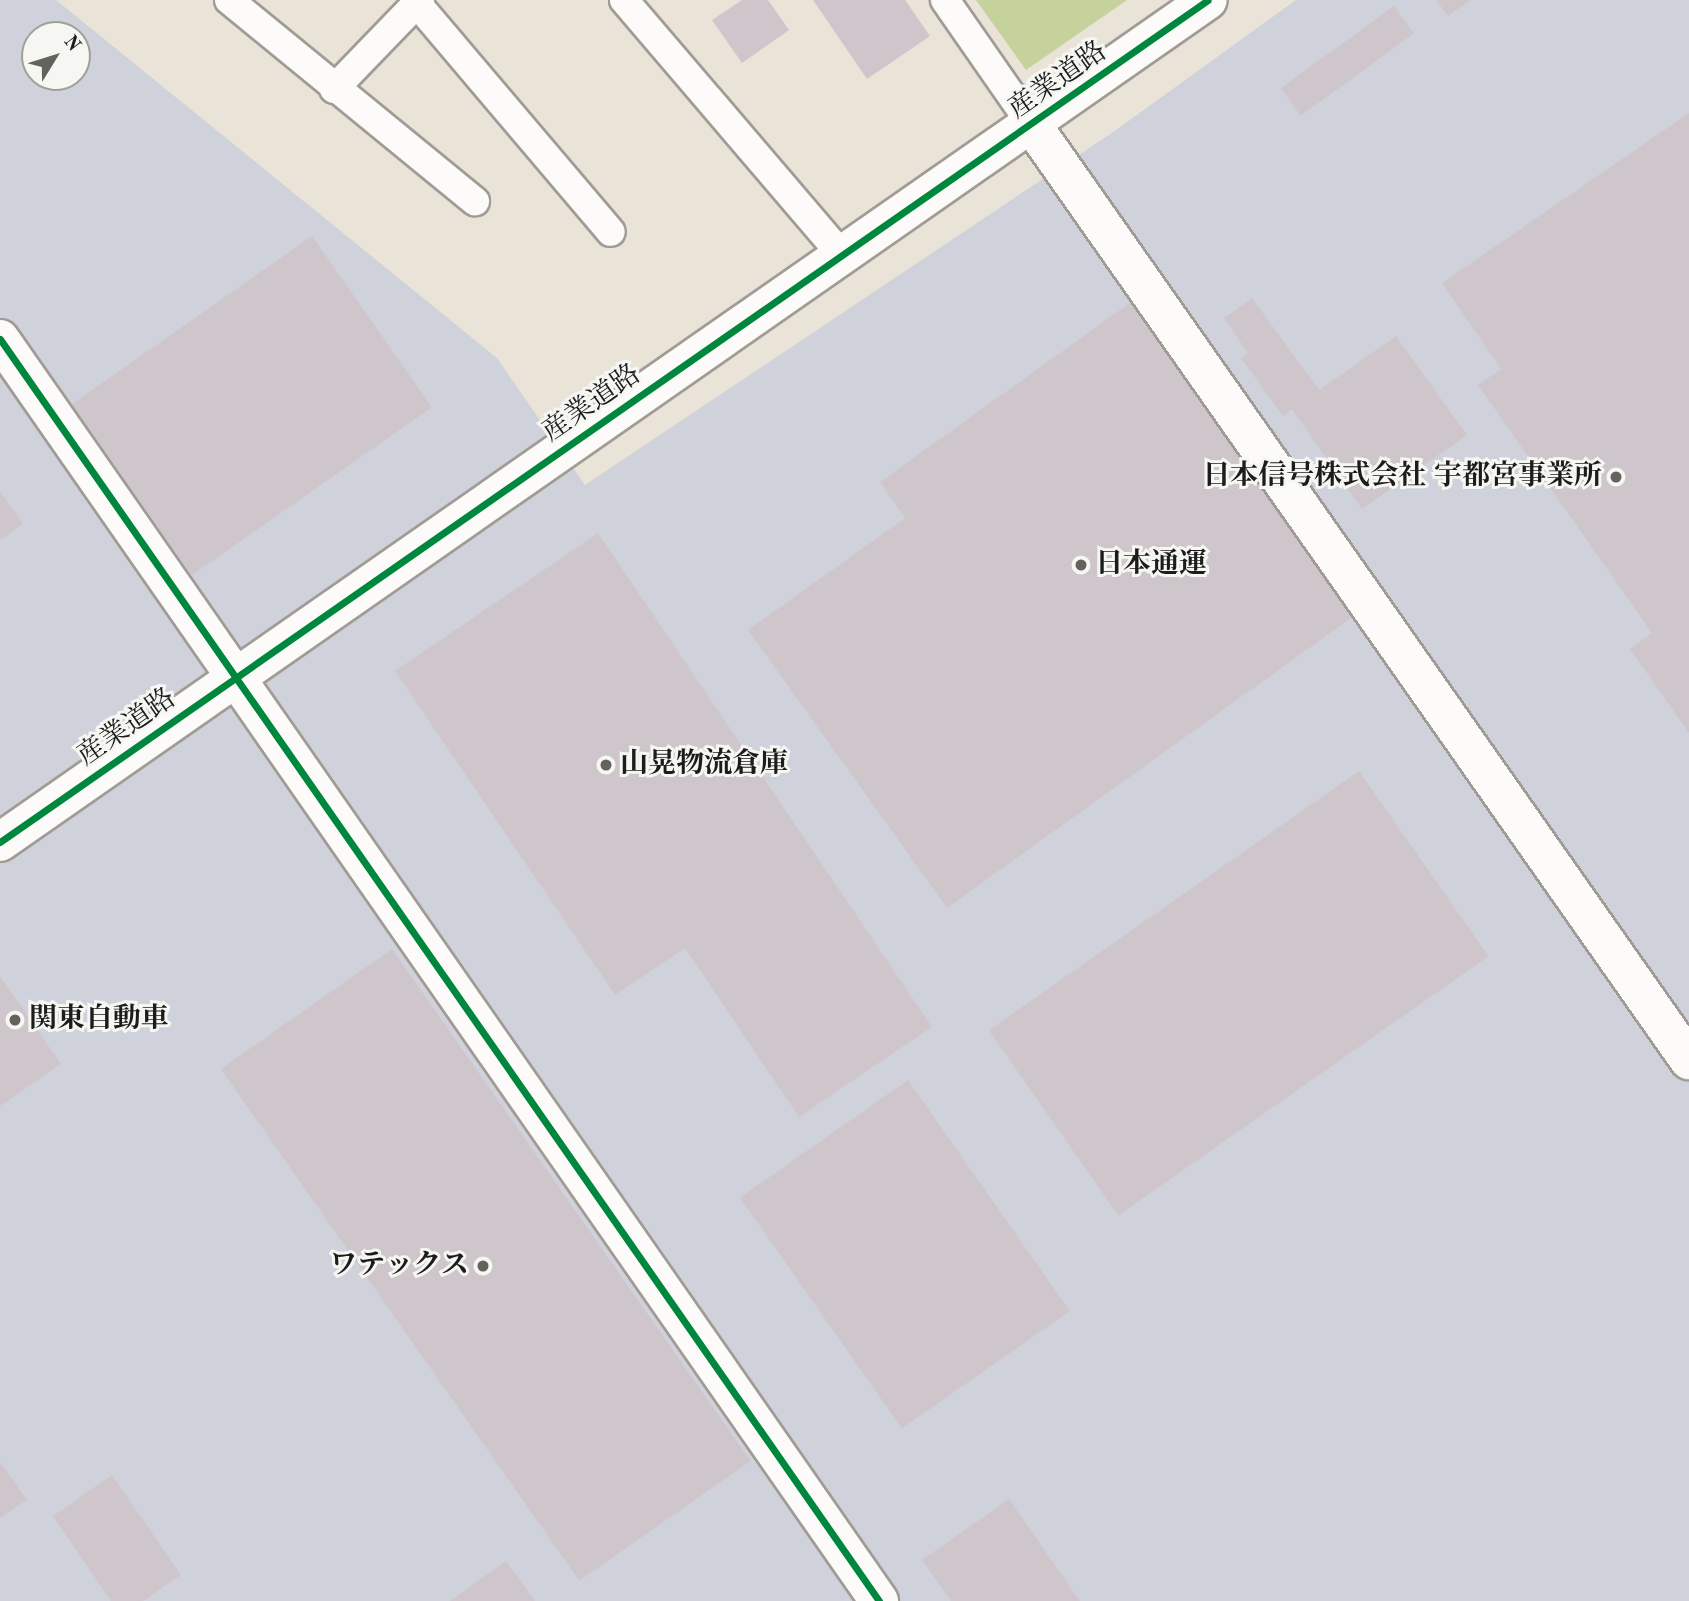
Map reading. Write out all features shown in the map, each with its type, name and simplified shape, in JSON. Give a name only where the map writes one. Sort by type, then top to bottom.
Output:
[{"type":"street","points":[[229,0],[334,89],[475,201]]},
{"type":"street","points":[[624,0],[843,256]]},
{"type":"street","points":[[945,0],[1689,1060]]},
{"type":"street","name":"産業道路","points":[[0,842],[1208,0]]},
{"type":"street","points":[[334,89],[416,1],[611,232]]},
{"type":"street","points":[[0,339],[879,1601]]},
{"type":"shaded area","points":[[0,0],[56,0],[82,21],[21,21],[21,91],[91,91],[91,28],[497,358],[585,485],[1116,130],[1296,0],[1689,0],[1689,1601],[0,1601]]},
{"type":"green space","points":[[976,0],[1127,0],[1026,70]]},
{"type":"building","points":[[742,0],[768,0],[789,30],[742,63],[712,20]]},
{"type":"building","points":[[813,0],[905,0],[930,36],[867,79]]},
{"type":"building","points":[[1436,0],[1470,0],[1448,16]]},
{"type":"building","points":[[1394,6],[1414,34],[1301,116],[1281,88]]},
{"type":"building","name":"日本信号株式会社 宇都宮事業所","points":[[1689,113],[1689,733],[1630,649],[1652,633],[1478,385],[1501,369],[1442,283]]},
{"type":"building","points":[[312,236],[432,407],[192,575],[72,404]]},
{"type":"building","points":[[1252,298],[1319,390],[1396,336],[1467,435],[1362,509],[1292,409],[1283,416],[1241,358],[1248,353],[1224,318]]},
{"type":"building","name":"日本通運","points":[[1134,300],[1358,613],[947,908],[748,630],[905,518],[880,482]]},
{"type":"building","points":[[0,491],[23,524],[0,540]]},
{"type":"building","name":"山晃物流倉庫","points":[[598,533],[932,1027],[799,1117],[685,948],[615,995],[395,671]]},
{"type":"building","points":[[1359,771],[1489,956],[1118,1215],[989,1030]]},
{"type":"building","name":"ワテックス","points":[[392,949],[750,1461],[579,1581],[221,1069]]},
{"type":"building","name":"関東自動車","points":[[0,976],[61,1064],[0,1106]]},
{"type":"building","points":[[908,1080],[1070,1311],[902,1429],[740,1198]]},
{"type":"building","points":[[0,1462],[27,1500],[0,1518]]},
{"type":"building","points":[[112,1475],[181,1575],[143,1601],[111,1601],[53,1516]]},
{"type":"building","points":[[1009,1499],[1080,1601],[951,1601],[922,1560]]},
{"type":"building","points":[[506,1561],[535,1601],[450,1601]]},
{"type":"cycle path","points":[[0,842],[1208,0]]},
{"type":"cycle path","points":[[0,339],[879,1601]]},
{"type":"place","name":"日本信号株式会社 宇都宮事業所","points":[[1616,477]]},
{"type":"place","name":"日本通運","points":[[1081,565]]},
{"type":"place","name":"山晃物流倉庫","points":[[606,765]]},
{"type":"place","name":"関東自動車","points":[[15,1020]]},
{"type":"place","name":"ワテックス","points":[[483,1266]]}]
